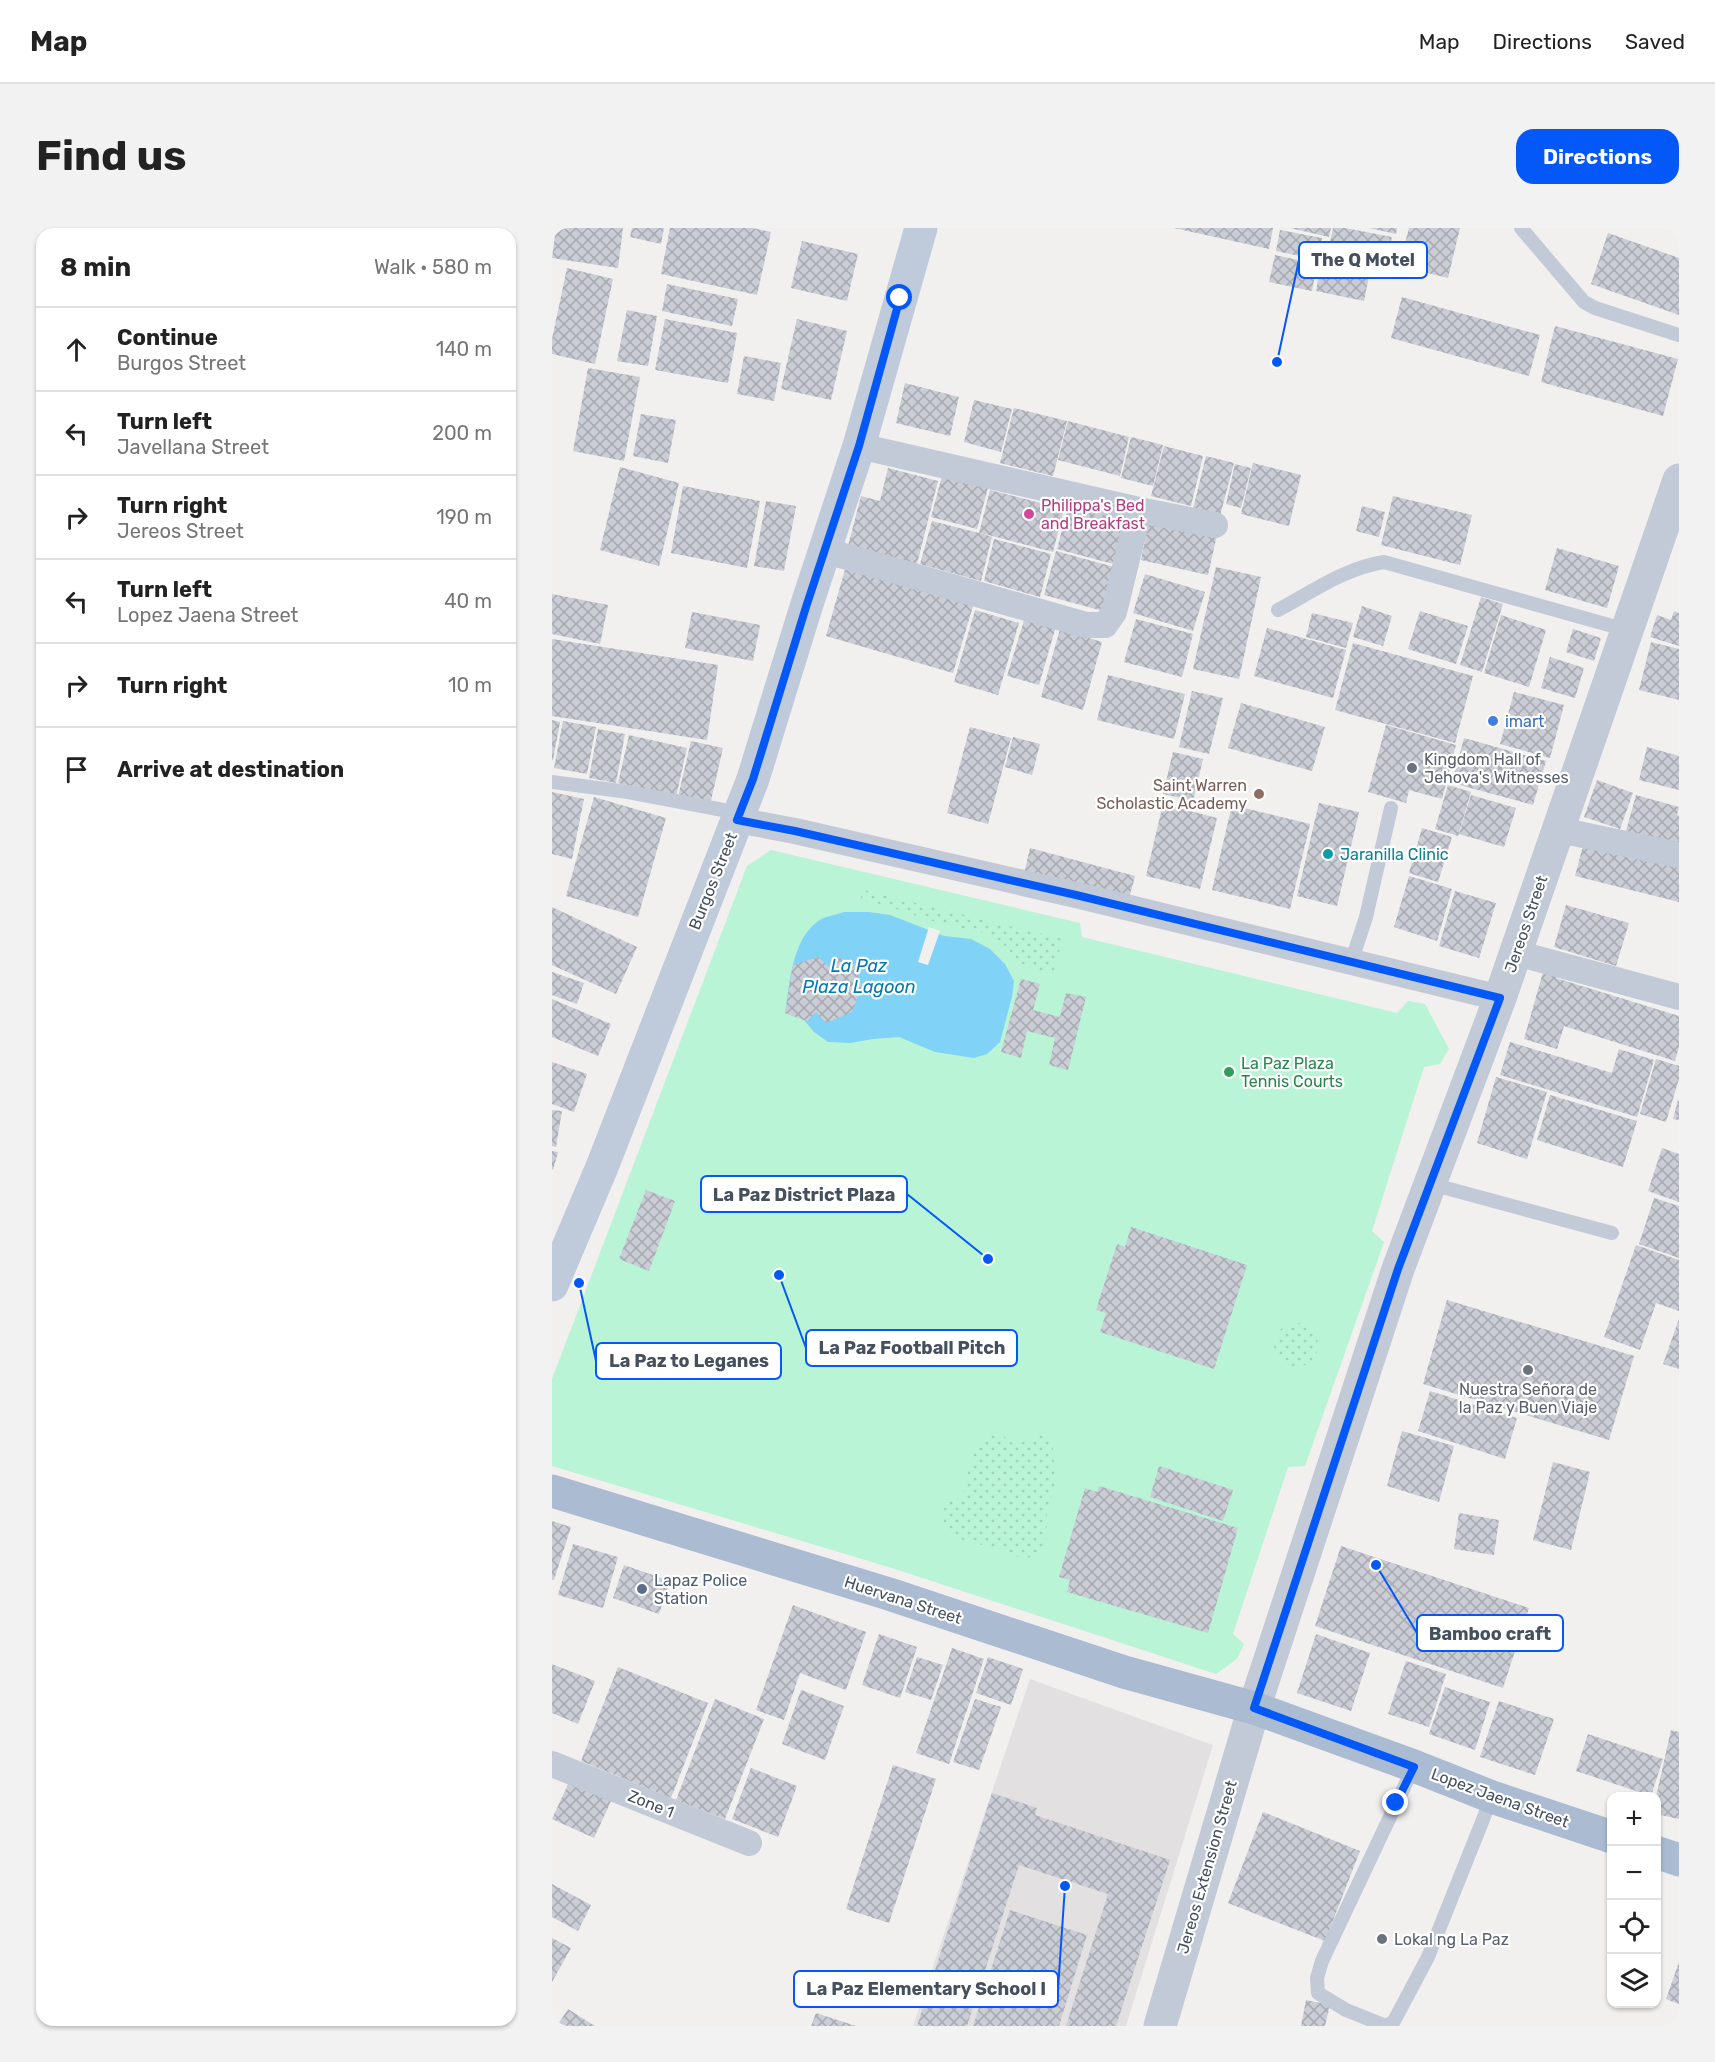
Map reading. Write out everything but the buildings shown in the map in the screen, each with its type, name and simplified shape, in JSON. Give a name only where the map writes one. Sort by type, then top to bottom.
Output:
[{"type":"main road","name":"Burgos Street","points":[[552,1285],[602,1167],[753,779],[859,446],[921,228]]},
{"type":"main road","name":"Huervana Street","points":[[552,1491],[889,1594],[1124,1672],[1254,1708]]},
{"type":"main road","name":"Lopez Jaena Street","points":[[1254,1708],[1492,1797],[1607,1836]]},
{"type":"main road","points":[[1661,1854],[1679,1860]]},
{"type":"street","points":[[859,446],[1139,510],[1215,525]]},
{"type":"street","name":"Jereos Street","points":[[1254,1708],[1391,1291],[1516,953],[1679,480]]},
{"type":"street","points":[[826,551],[1086,625],[1106,625],[1114,612],[1139,510]]},
{"type":"street","points":[[738,817],[1500,998]]},
{"type":"street","points":[[1559,830],[1679,855]]},
{"type":"street","points":[[1516,953],[1679,997]]},
{"type":"street","name":"Jereos Extension Street","points":[[1160,2026],[1254,1708]]},
{"type":"street","name":"Zone 1","points":[[552,1764],[749,1844]]},
{"type":"lane","points":[[1521,228],[1584,302],[1595,308],[1679,335]]},
{"type":"lane","points":[[1278,610],[1346,573],[1364,565],[1384,562],[1627,630]]},
{"type":"lane","points":[[552,782],[628,792],[738,817]]},
{"type":"lane","points":[[1351,963],[1366,917],[1391,808]]},
{"type":"lane","points":[[1431,1184],[1612,1233]]},
{"type":"lane","points":[[1414,1767],[1322,1961],[1316,1986],[1318,1993],[1346,2010],[1387,2026],[1394,2021],[1428,1958],[1492,1797]]},
{"type":"shaded area","points":[[1030,1679],[1213,1745],[1126,2026],[913,2026]]},
{"type":"green space","points":[[771,850],[1080,923],[1082,937],[1397,1013],[1408,1001],[1425,1004],[1449,1049],[1440,1064],[1424,1067],[1372,1231],[1384,1242],[1305,1466],[1288,1467],[1233,1634],[1244,1644],[1237,1659],[1216,1674],[895,1569],[552,1466],[552,1379],[747,866]]},
{"type":"green space","points":[[863,890],[1063,939],[1053,974],[1024,966],[1000,941],[989,934],[936,922],[880,904],[860,901]]},
{"type":"green space","points":[[1296,1323],[1305,1324],[1312,1329],[1317,1336],[1317,1354],[1312,1361],[1305,1366],[1296,1367],[1287,1366],[1280,1361],[1275,1354],[1274,1345],[1275,1336],[1280,1329],[1287,1324]]},
{"type":"green space","points":[[989,1433],[1002,1435],[1015,1445],[1043,1434],[1049,1438],[1053,1447],[1054,1487],[1047,1508],[1045,1542],[1039,1552],[1029,1558],[968,1542],[951,1534],[946,1527],[943,1517],[945,1505],[963,1496],[974,1454]]},
{"type":"water","name":"La Paz Plaza Lagoon","points":[[844,912],[890,915],[944,936],[971,939],[990,949],[1005,964],[1014,981],[1000,1042],[987,1054],[974,1058],[935,1052],[899,1037],[850,1043],[828,1042],[814,1032],[804,1020],[785,1013],[793,964],[808,930],[820,920]]},
{"type":"pier","points":[[929,927],[940,931],[928,965],[918,962]]},
{"type":"place","name":"The Q Motel","points":[[1277,362]]},
{"type":"place","name":"Philippa's Bed and Breakfast","points":[[1029,514]]},
{"type":"place","name":"imart","points":[[1493,721]]},
{"type":"place","name":"Kingdom Hall of Jehova's Witnesses","points":[[1412,768]]},
{"type":"place","name":"Saint Warren Scholastic Academy","points":[[1259,794]]},
{"type":"place","name":"Jaranilla Clinic","points":[[1328,854]]},
{"type":"place","name":"La Paz Plaza Tennis Courts","points":[[1229,1072]]},
{"type":"place","name":"La Paz District Plaza","points":[[988,1259]]},
{"type":"place","name":"La Paz Football Pitch","points":[[779,1275]]},
{"type":"place","name":"La Paz to Leganes","points":[[579,1283]]},
{"type":"place","name":"Nuestra Señora de la Paz y Buen Viaje","points":[[1528,1370]]},
{"type":"place","name":"Bamboo craft","points":[[1376,1565]]},
{"type":"place","name":"Lapaz Police Station","points":[[642,1589]]},
{"type":"place","name":"La Paz Elementary School I","points":[[1065,1886]]},
{"type":"place","name":"Lokal ng La Paz","points":[[1382,1939]]},
{"type":"route","points":[[900,298],[859,446],[753,779],[737,820],[1076,895],[1500,998],[1398,1269],[1254,1708],[1414,1767],[1396,1803]]}]
